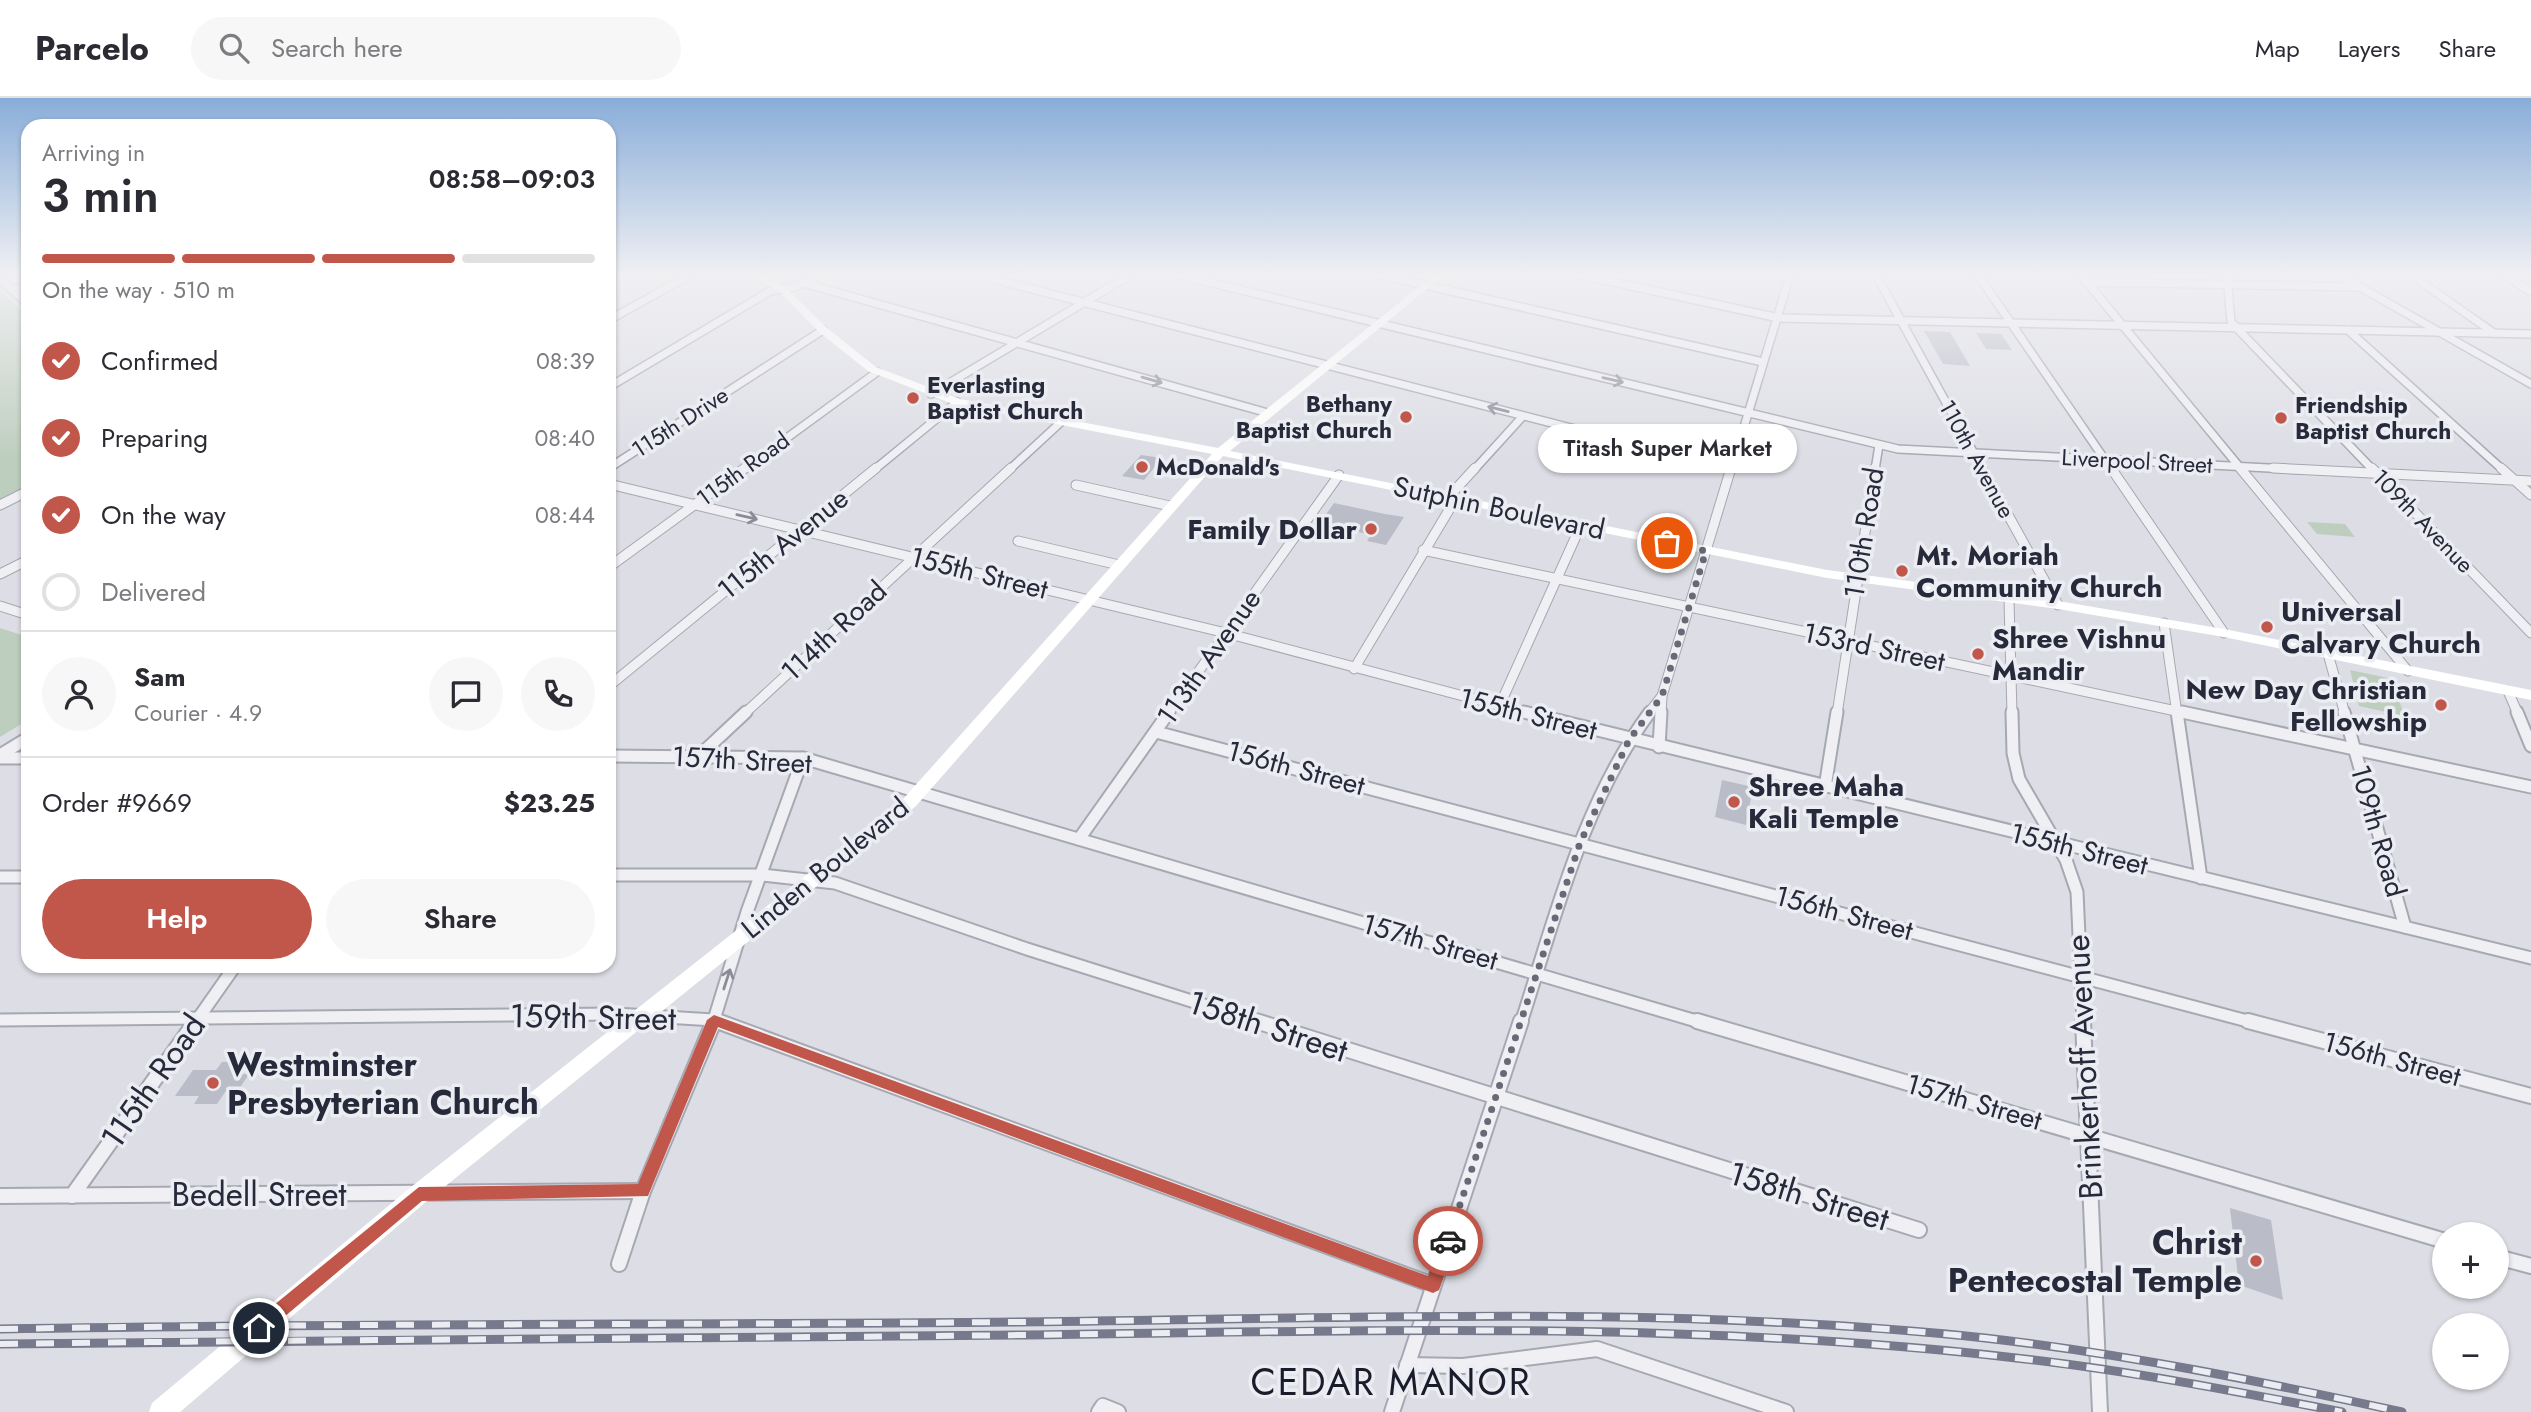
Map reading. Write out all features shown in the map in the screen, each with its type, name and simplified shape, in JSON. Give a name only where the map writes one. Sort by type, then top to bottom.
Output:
[{"type":"main road","name":"Sutphin Boulevard","points":[[830,336],[877,372],[957,402],[1339,475],[1706,551],[1857,579],[2059,606],[2224,633],[2531,695]]},
{"type":"main road","name":"Linden Boulevard","points":[[161,1412],[419,1194],[920,792],[1170,506],[1220,453],[1365,336]]},
{"type":"street","points":[[616,383],[694,336]]},
{"type":"street","name":"115th Drive","points":[[616,463],[812,336]]},
{"type":"street","points":[[997,336],[1268,413]]},
{"type":"street","points":[[931,394],[1028,336]]},
{"type":"street","points":[[1213,336],[1730,469]]},
{"type":"street","name":"Liverpool Street","points":[[1432,336],[1898,449],[2531,481]]},
{"type":"street","points":[[1649,336],[1763,362]]},
{"type":"street","points":[[1659,747],[1662,696],[1772,336]]},
{"type":"street","name":"110th Avenue","points":[[1908,336],[2059,606]]},
{"type":"street","points":[[2020,336],[2224,633]]},
{"type":"street","points":[[2132,336],[2407,671]]},
{"type":"street","name":"109th Avenue","points":[[2244,336],[2531,632]]},
{"type":"street","points":[[2355,336],[2531,495]]},
{"type":"street","points":[[2448,336],[2531,384]]},
{"type":"street","name":"115th Road","points":[[616,562],[877,372]]},
{"type":"street","name":"115th Avenue","points":[[616,680],[957,402]]},
{"type":"street","points":[[1354,669],[1448,510],[1451,498],[1523,416]]},
{"type":"street","name":"114th Road","points":[[700,755],[1061,422]]},
{"type":"street","name":"110th Road","points":[[1825,787],[1879,445]]},
{"type":"street","name":"113th Avenue","points":[[1079,839],[1339,475]]},
{"type":"street","points":[[1076,485],[1170,506]]},
{"type":"street","name":"155th Street","points":[[616,486],[1226,633],[1629,740],[2531,958]]},
{"type":"street","points":[[0,505],[21,494]]},
{"type":"street","points":[[1499,706],[1581,525]]},
{"type":"street","points":[[1018,541],[1119,565]]},
{"type":"street","name":"153rd Street","points":[[1423,550],[2531,787]]},
{"type":"street","points":[[0,574],[21,563]]},
{"type":"street","points":[[2009,600],[2011,676]]},
{"type":"street","points":[[0,606],[21,613]]},
{"type":"street","points":[[2164,623],[2202,878]]},
{"type":"street","name":"109th Road","points":[[2328,654],[2405,927]]},
{"type":"street","name":"Brinkerhoff Avenue","points":[[2011,676],[2013,753],[2019,779],[2066,860],[2077,892],[2100,1412]]},
{"type":"street","points":[[2508,691],[2531,746]]},
{"type":"street","points":[[1392,1412],[1580,843],[1629,740],[1662,696]]},
{"type":"street","name":"156th Street","points":[[1156,732],[2531,1096]]},
{"type":"street","points":[[0,757],[21,743]]},
{"type":"street","name":"157th Street","points":[[616,756],[803,758],[2432,1237]]},
{"type":"street","points":[[0,757],[21,758]]},
{"type":"street","points":[[619,1264],[643,1191],[714,1020],[739,937],[803,758]]},
{"type":"street","name":"158th Street","points":[[616,875],[762,875],[835,883],[1027,949],[1919,1230]]},
{"type":"street","points":[[0,877],[21,877]]},
{"type":"street","name":"115th Road","points":[[72,1196],[230,973]]},
{"type":"street","name":"159th Street","points":[[0,1020],[641,1014],[714,1020],[1433,1285]]},
{"type":"street","name":"Bedell Street","points":[[0,1196],[643,1191]]},
{"type":"street","points":[[2509,1260],[2531,1266]]},
{"type":"street","points":[[1407,1365],[1463,1366],[1597,1349],[1786,1412]]},
{"type":"green space","points":[[0,336],[21,336],[21,492],[0,502]]},
{"type":"green space","points":[[2307,522],[2345,524],[2355,537],[2317,534]]},
{"type":"green space","points":[[0,628],[21,635],[21,724],[0,737]]},
{"type":"green space","points":[[2350,670],[2393,679],[2404,716],[2359,706]]},
{"type":"building","points":[[1927,336],[1953,336],[1970,366],[1943,364]]},
{"type":"building","points":[[1978,336],[2003,336],[2012,350],[1986,349]]},
{"type":"building","name":"McDonald's","points":[[1141,455],[1162,458],[1144,480],[1122,476]]},
{"type":"building","name":"Family Dollar","points":[[1334,503],[1404,517],[1386,545],[1367,541],[1371,535],[1320,523]]},
{"type":"building","name":"Shree Maha Kali Temple","points":[[1722,780],[1753,787],[1746,825],[1715,817]]},
{"type":"building","name":"Westminster Presbyterian Church","points":[[222,1062],[245,1062],[237,1074],[249,1074],[237,1092],[225,1092],[217,1104],[194,1104],[199,1096],[175,1096],[193,1070],[216,1070]]},
{"type":"building","name":"Christ Pentecostal Temple","points":[[2230,1208],[2271,1220],[2283,1300],[2239,1285]]},
{"type":"railway","points":[[0,1329],[1501,1316],[1744,1321],[1864,1327],[1985,1338],[2090,1352],[2195,1370],[2402,1412]]},
{"type":"railway","points":[[0,1344],[1398,1330],[1646,1333],[1893,1346],[2016,1358],[2139,1375],[2342,1412]]},
{"type":"way so far","points":[[1448,1241],[1580,843],[1629,740],[1662,696],[1706,551],[1667,543]]},
{"type":"place","name":"Everlasting Baptist Church","points":[[913,398]]},
{"type":"place","name":"Bethany Baptist Church","points":[[1406,417]]},
{"type":"place","name":"Friendship Baptist Church","points":[[2281,418]]},
{"type":"place","name":"McDonald's","points":[[1142,467]]},
{"type":"place","name":"Family Dollar","points":[[1371,529]]},
{"type":"place","name":"Titash Super Market","points":[[1667,543]]},
{"type":"place","name":"Mt. Moriah Community Church","points":[[1902,571]]},
{"type":"place","name":"Universal Calvary Church","points":[[2267,627]]},
{"type":"place","name":"Shree Vishnu Mandir","points":[[1978,654]]},
{"type":"place","name":"New Day Christian Fellowship","points":[[2441,705]]},
{"type":"place","name":"Shree Maha Kali Temple","points":[[1734,802]]},
{"type":"place","name":"Westminster Presbyterian Church","points":[[213,1083]]},
{"type":"place","name":"Christ Pentecostal Temple","points":[[2256,1261]]},
{"type":"district","name":"CEDAR MANOR","points":[[1391,1382]]},
{"type":"route","points":[[259,1328],[419,1194],[643,1191],[714,1020],[1433,1285],[1448,1241]]}]
